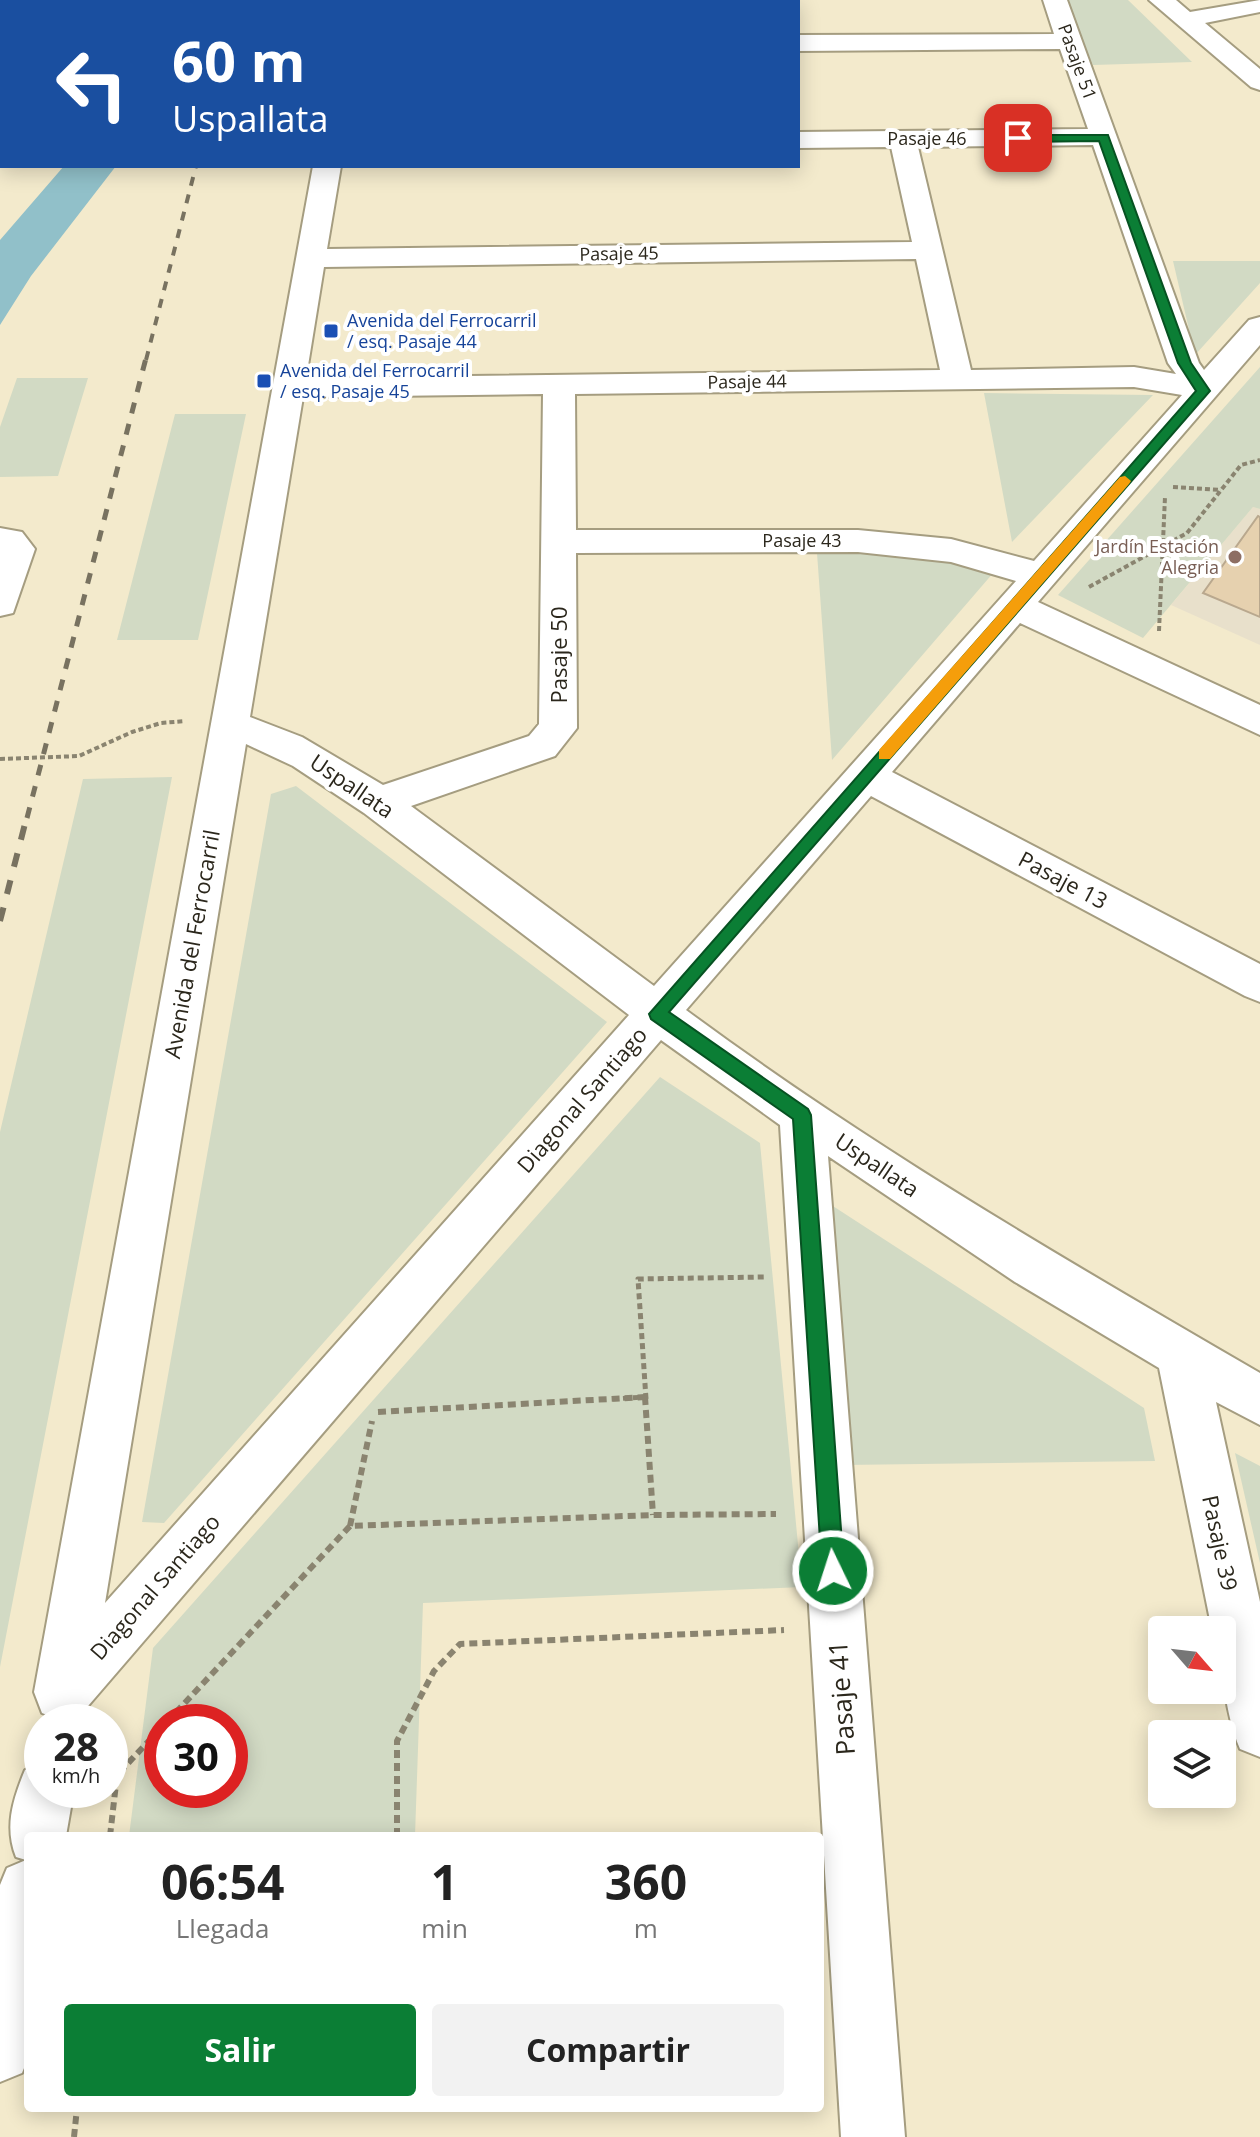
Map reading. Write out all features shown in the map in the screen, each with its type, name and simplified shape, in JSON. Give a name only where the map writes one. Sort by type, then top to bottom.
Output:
[{"type":"street","name":"Pasaje 51","points":[[1055,0],[1184,363],[1203,391]]},
{"type":"street","points":[[1161,0],[1260,82]]},
{"type":"street","points":[[1185,20],[1260,5]]},
{"type":"street","points":[[800,43],[1069,41]]},
{"type":"street","name":"Pasaje 46","points":[[800,140],[1104,137]]},
{"type":"street","points":[[903,139],[958,379]]},
{"type":"street","name":"Avenida del Ferrocarril","points":[[61,1704],[327,168]]},
{"type":"street","name":"Pasaje 45","points":[[311,258],[928,250]]},
{"type":"street","name":"Diagonal Santiago","points":[[63,1704],[657,1014],[1260,326]]},
{"type":"street","name":"Pasaje 44","points":[[288,388],[1134,377],[1167,381],[1203,391]]},
{"type":"street","name":"Pasaje 50","points":[[378,802],[529,751],[552,737],[559,719],[559,385]]},
{"type":"street","name":"Pasaje 43","points":[[559,542],[858,541],[901,544],[998,560],[1027,592],[1260,721]]},
{"type":"street","points":[[0,604],[9,544]]},
{"type":"street","name":"Uspallata","points":[[230,725],[260,733],[301,752],[378,802],[657,1014],[802,1115],[1032,1266],[1260,1401]]},
{"type":"street","name":"Pasaje 13","points":[[866,776],[1260,984]]},
{"type":"street","name":"Pasaje 41","points":[[802,1115],[873,2137]]},
{"type":"street","name":"Pasaje 39","points":[[1181,1357],[1260,1729]]},
{"type":"street","points":[[38,1832],[42,1808]]},
{"type":"street","points":[[0,2051],[24,1912]]},
{"type":"path","points":[[1085,589],[1187,533],[1241,465],[1260,460]]},
{"type":"path","points":[[1144,629],[1159,636],[1165,486],[1221,490]]},
{"type":"path","points":[[0,759],[79,756],[161,723],[186,721],[230,725]]},
{"type":"path","points":[[653,1515],[638,1279],[813,1276]]},
{"type":"path","points":[[184,1704],[350,1526],[374,1412],[645,1397]]},
{"type":"path","points":[[350,1526],[653,1515],[830,1513]]},
{"type":"path","points":[[397,1832],[397,1741],[434,1671],[460,1644],[837,1628]]},
{"type":"path","points":[[110,1832],[117,1775],[144,1746]]},
{"type":"path","points":[[74,2137],[77,2112]]},
{"type":"shaded area","name":"Jardín Estación Alegria","points":[[1253,507],[1260,509],[1260,645],[1171,605]]},
{"type":"green space","points":[[1063,0],[1128,0],[1192,62],[1093,65]]},
{"type":"green space","points":[[1173,261],[1260,261],[1260,283],[1195,355]]},
{"type":"green space","points":[[1260,367],[1260,509],[1253,507],[1143,638],[1058,595]]},
{"type":"green space","points":[[17,378],[88,378],[58,476],[0,477],[0,427]]},
{"type":"green space","points":[[984,393],[1153,395],[1012,542]]},
{"type":"green space","points":[[175,414],[246,414],[198,640],[117,640]]},
{"type":"green space","points":[[891,550],[948,557],[994,572],[832,760],[817,553]]},
{"type":"green space","points":[[172,777],[0,1667],[0,1132],[83,779]]},
{"type":"green space","points":[[296,786],[607,1022],[164,1523],[142,1522],[271,794]]},
{"type":"green space","points":[[660,1077],[760,1143],[802,1587],[423,1603],[415,1832],[130,1832],[144,1718],[144,1808],[248,1808],[248,1704],[146,1704],[153,1648]]},
{"type":"green space","points":[[819,1197],[1144,1408],[1155,1461],[843,1465]]},
{"type":"green space","points":[[1235,1453],[1260,1466],[1260,1563]]},
{"type":"water","points":[[62,168],[114,168],[31,276],[0,325],[0,240]]},
{"type":"building","points":[[1260,517],[1260,617],[1203,593]]},
{"type":"railway","points":[[146,360],[195,168]]},
{"type":"railway","points":[[27,818],[146,358]]},
{"type":"railway","points":[[0,921],[27,816]]},
{"type":"slow traffic","points":[[885,754],[1125,481]]},
{"type":"place","name":"Avenida del Ferrocarril / esq. Pasaje 44","points":[[331,331]]},
{"type":"place","name":"Avenida del Ferrocarril / esq. Pasaje 45","points":[[264,381]]},
{"type":"place","name":"Jardín Estación Alegria","points":[[1235,557]]},
{"type":"route","points":[[833,1571],[802,1115],[657,1014],[1203,391],[1184,363],[1104,137],[1018,138]]}]
